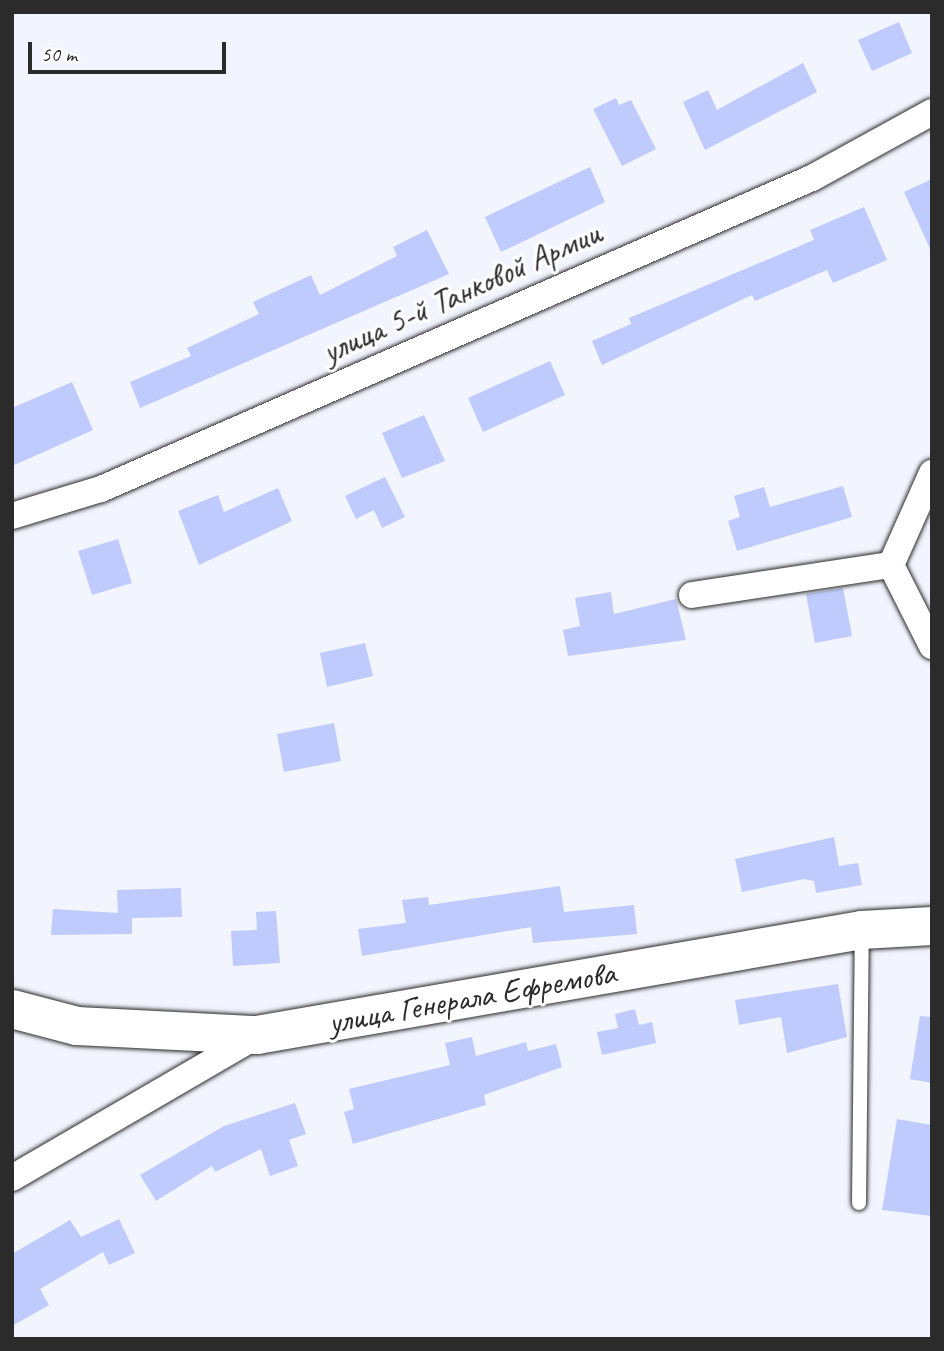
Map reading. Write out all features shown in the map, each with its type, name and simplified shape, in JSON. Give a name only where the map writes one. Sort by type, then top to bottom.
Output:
[{"type":"street","name":"улица 5-й Танковой Армии","points":[[12,516],[101,489],[799,183],[932,112]]},
{"type":"street","points":[[891,565],[932,473]]},
{"type":"street","points":[[692,595],[891,565]]},
{"type":"street","points":[[891,565],[932,646]]},
{"type":"street","name":"улица Генерала Ефремова","points":[[12,1009],[77,1026],[257,1035],[862,930],[932,926]]},
{"type":"street","points":[[12,1178],[257,1035]]},
{"type":"lane","points":[[859,1203],[862,930]]},
{"type":"building","points":[[899,22],[912,53],[872,71],[858,40]]},
{"type":"building","points":[[803,63],[817,92],[705,150],[683,102],[708,90],[717,110]]},
{"type":"building","points":[[616,98],[619,105],[631,100],[656,149],[622,166],[593,109]]},
{"type":"building","points":[[590,167],[605,202],[501,252],[485,217]]},
{"type":"building","points":[[932,179],[932,253],[904,192]]},
{"type":"building","points":[[864,207],[887,260],[833,283],[827,270],[755,301],[752,295],[602,365],[592,341],[631,324],[629,318],[814,240],[810,230]]},
{"type":"building","points":[[427,230],[449,274],[140,408],[130,382],[191,356],[187,348],[259,314],[253,302],[311,275],[320,295],[397,256],[393,247]]},
{"type":"building","points":[[550,361],[565,395],[483,432],[468,398]]},
{"type":"building","points":[[72,382],[93,430],[12,466],[12,408]]},
{"type":"building","points":[[424,415],[445,461],[402,478],[382,433]]},
{"type":"building","points":[[385,477],[405,517],[382,528],[374,510],[356,519],[345,496]]},
{"type":"building","points":[[843,486],[852,517],[737,551],[728,521],[740,517],[734,496],[764,487],[770,507]]},
{"type":"building","points":[[278,488],[292,521],[199,565],[178,511],[218,495],[224,512]]},
{"type":"building","points":[[118,539],[132,583],[92,595],[78,551]]},
{"type":"building","points":[[843,588],[852,636],[815,643],[806,594]]},
{"type":"building","points":[[611,592],[614,614],[676,599],[686,640],[568,656],[563,630],[580,626],[575,598]]},
{"type":"building","points":[[365,643],[373,676],[327,687],[320,653]]},
{"type":"building","points":[[334,723],[341,761],[284,772],[277,734]]},
{"type":"building","points":[[834,837],[839,866],[858,863],[862,885],[816,893],[814,881],[804,879],[742,892],[735,859]]},
{"type":"building","points":[[560,886],[564,912],[634,905],[637,934],[533,943],[531,927],[362,956],[358,929],[406,923],[402,900],[428,897],[429,905]]},
{"type":"building","points":[[181,888],[182,917],[132,918],[132,934],[51,935],[53,909],[118,913],[117,890]]},
{"type":"building","points":[[276,911],[280,963],[233,966],[231,931],[257,930],[256,912]]},
{"type":"building","points":[[838,984],[847,1037],[787,1053],[781,1017],[739,1025],[735,1000]]},
{"type":"building","points":[[635,1009],[639,1025],[652,1022],[656,1043],[602,1055],[597,1032],[618,1028],[615,1014]]},
{"type":"building","points":[[920,1016],[932,1017],[932,1083],[910,1079]]},
{"type":"building","points":[[472,1037],[476,1056],[526,1042],[528,1051],[556,1044],[562,1067],[484,1095],[486,1105],[353,1144],[344,1112],[354,1109],[349,1089],[450,1065],[445,1043]]},
{"type":"building","points":[[295,1103],[306,1134],[289,1140],[298,1166],[270,1176],[261,1149],[215,1172],[212,1166],[156,1201],[140,1175],[224,1126]]},
{"type":"building","points":[[897,1119],[932,1125],[932,1216],[882,1210]]},
{"type":"building","points":[[119,1219],[135,1253],[109,1265],[103,1252],[40,1289],[49,1305],[12,1326],[12,1254],[70,1220],[81,1237]]}]
